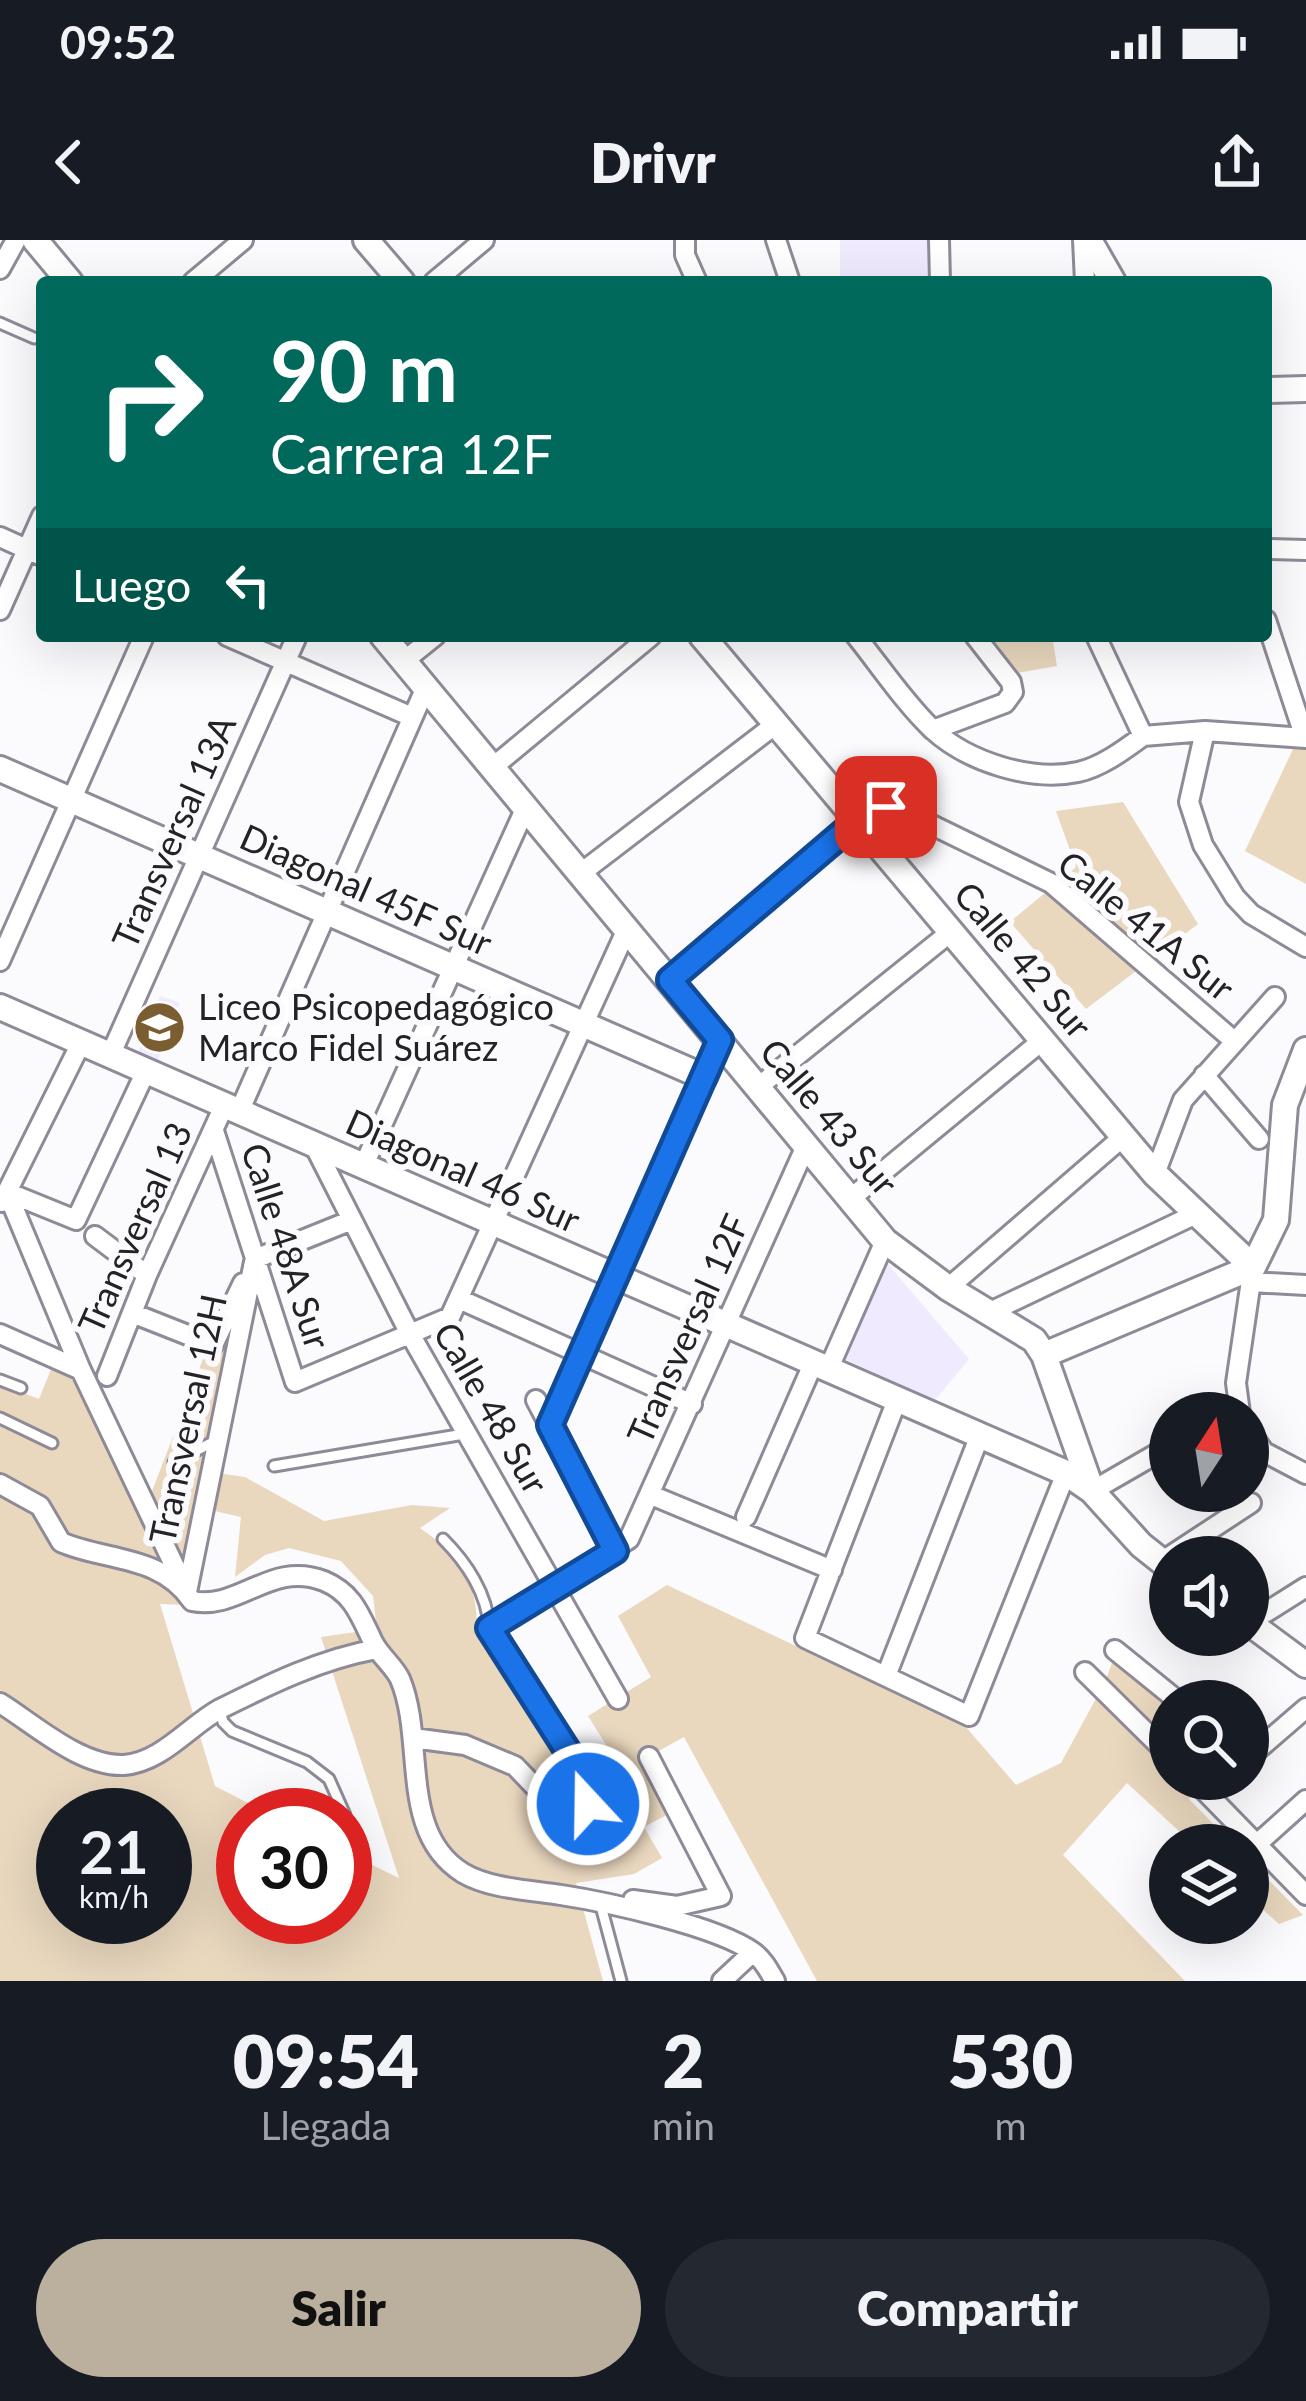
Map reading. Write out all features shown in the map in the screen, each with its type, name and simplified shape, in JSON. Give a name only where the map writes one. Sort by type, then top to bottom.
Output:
[{"type":"street","points":[[0,269],[16,240]]},
{"type":"street","points":[[34,240],[65,276]]},
{"type":"street","points":[[200,276],[243,240]]},
{"type":"street","points":[[366,240],[396,276]]},
{"type":"street","points":[[441,276],[484,240]]},
{"type":"street","points":[[685,240],[685,255],[695,276]]},
{"type":"street","points":[[776,240],[788,276]]},
{"type":"street","points":[[939,240],[940,276]]},
{"type":"street","points":[[1085,276],[1086,240]]},
{"type":"street","points":[[1086,240],[1109,276]]},
{"type":"street","points":[[1272,390],[1306,389]]},
{"type":"street","points":[[0,537],[34,552],[0,610]]},
{"type":"street","points":[[1272,550],[1306,550]]},
{"type":"street","points":[[861,642],[933,730],[971,754],[1042,776],[1082,771],[1143,736],[1204,731],[1305,738],[1272,638]]},
{"type":"street","points":[[0,961],[142,642]]},
{"type":"street","points":[[241,642],[412,717]]},
{"type":"street","name":"Transversal 13A","points":[[110,1056],[294,642]]},
{"type":"street","name":"Calle 43 Sur","points":[[387,642],[885,1241],[948,1288],[1034,1340],[1044,1354]]},
{"type":"street","points":[[404,661],[428,642]]},
{"type":"street","points":[[493,766],[644,642]]},
{"type":"street","name":"Calle 42 Sur","points":[[707,642],[1155,1174],[1252,1274]]},
{"type":"street","points":[[933,730],[1005,703],[1013,692],[1011,682],[980,642]]},
{"type":"street","points":[[1099,642],[1143,736]]},
{"type":"street","name":"Transversal 13","points":[[107,1376],[147,1275],[214,1131],[232,1109],[327,912],[426,687]]},
{"type":"street","points":[[581,873],[776,724]]},
{"type":"street","points":[[1204,731],[1190,802],[1203,845],[1234,897],[1251,914],[1306,947]]},
{"type":"street","name":"Diagonal 45F Sur","points":[[0,769],[704,1077]]},
{"type":"street","points":[[363,1167],[526,807]]},
{"type":"street","name":"Calle 41A Sur","points":[[858,820],[895,807],[1051,884],[1233,1040]]},
{"type":"street","points":[[670,980],[858,820]]},
{"type":"street","points":[[410,1334],[455,1308],[627,929]]},
{"type":"street","points":[[758,1087],[952,931]]},
{"type":"street","points":[[1155,1174],[1184,1100],[1275,997]]},
{"type":"street","name":"Diagonal 46 Sur","points":[[0,1007],[1066,1472],[1092,1491]]},
{"type":"street","points":[[850,1199],[1044,1039]]},
{"type":"street","points":[[550,1425],[720,1040]]},
{"type":"street","points":[[3,1200],[81,1043]]},
{"type":"street","points":[[1235,1392],[1252,1274],[1276,1220],[1285,1105],[1306,1050]]},
{"type":"street","points":[[3,1200],[76,1220],[146,1071]]},
{"type":"street","points":[[1204,1075],[1259,1139]]},
{"type":"street","name":"Calle 48A Sur","points":[[214,1131],[295,1382],[410,1334]]},
{"type":"street","points":[[948,1288],[1124,1136]]},
{"type":"street","name":"Calle 48 Sur","points":[[314,1145],[410,1334],[618,1699]]},
{"type":"street","name":"Transversal 12F","points":[[622,1545],[651,1495],[806,1145]]},
{"type":"street","points":[[3,1200],[192,1601],[230,1597],[276,1577],[302,1574],[328,1582],[354,1600],[376,1649],[399,1678],[431,1844],[462,1873],[486,1882],[599,1900],[727,1940],[753,1952],[775,1981]]},
{"type":"street","points":[[988,1313],[1196,1214]]},
{"type":"street","points":[[132,1313],[213,1345],[255,1259],[352,1220]]},
{"type":"street","points":[[95,1236],[147,1275]]},
{"type":"street","points":[[746,1517],[885,1241]]},
{"type":"street","name":"Transversal 12H","points":[[187,1592],[255,1259]]},
{"type":"street","points":[[1149,1549],[1092,1491],[1044,1354],[1252,1274],[1306,1286]]},
{"type":"street","points":[[455,1308],[582,1352],[692,1404]]},
{"type":"street","points":[[0,1334],[81,1370]]},
{"type":"street","points":[[413,1738],[465,1745],[514,1766],[558,1811],[574,1811],[588,1804],[592,1789],[489,1628],[622,1545],[536,1400]]},
{"type":"street","points":[[898,1400],[806,1638],[969,1716],[1066,1472]]},
{"type":"street","points":[[886,1676],[980,1436]]},
{"type":"street","points":[[1269,1454],[1306,1474]]},
{"type":"street","points":[[1092,1491],[1149,1458]]},
{"type":"street","points":[[0,1484],[40,1506],[61,1542],[144,1564],[187,1592]]},
{"type":"street","points":[[651,1495],[832,1570]]},
{"type":"street","points":[[1205,1536],[1239,1512]]},
{"type":"street","points":[[1269,1610],[1306,1587]]},
{"type":"street","points":[[1269,1637],[1306,1665]]},
{"type":"street","points":[[0,1703],[84,1756],[125,1765],[171,1746],[220,1710],[337,1657],[376,1649]]},
{"type":"street","points":[[1115,1650],[1152,1680]]},
{"type":"street","points":[[1085,1672],[1149,1735]]},
{"type":"street","points":[[1269,1740],[1306,1708]]},
{"type":"street","points":[[573,1897],[677,1906],[721,1896],[649,1757]]},
{"type":"street","points":[[1214,1800],[1237,1824]]},
{"type":"street","points":[[1269,1833],[1306,1800]]},
{"type":"street","points":[[1269,1856],[1306,1894]]},
{"type":"street","points":[[722,1981],[753,1952]]},
{"type":"lane","points":[[0,322],[34,338]]},
{"type":"lane","points":[[0,1380],[21,1388]]},
{"type":"lane","points":[[0,1418],[52,1443]]},
{"type":"lane","points":[[274,1466],[467,1433]]},
{"type":"lane","points":[[174,1462],[219,1439]]},
{"type":"lane","points":[[443,1539],[474,1579],[489,1614],[489,1628]]},
{"type":"lane","points":[[220,1710],[232,1731],[308,1762],[333,1788]]},
{"type":"lane","points":[[599,1900],[621,1981]]},
{"type":"shaded area","points":[[840,240],[932,240],[931,276],[840,276]]},
{"type":"shaded area","points":[[993,642],[1053,642],[1057,666],[1017,673]]},
{"type":"shaded area","points":[[1295,745],[1306,746],[1306,884],[1245,851]]},
{"type":"shaded area","points":[[1123,802],[1198,924],[1086,1009],[1010,922],[1076,867],[1056,811]]},
{"type":"shaded area","name":"Liceo Psicopedagógico Marco Fidel Suárez","points":[[160,996],[180,1003],[158,1060],[138,1052]]},
{"type":"shaded area","points":[[886,1262],[969,1359],[935,1400],[842,1358]]},
{"type":"shaded area","points":[[241,1298],[188,1566],[149,1499],[206,1351],[218,1354]]},
{"type":"shaded area","points":[[52,1367],[75,1379],[189,1605],[160,1604],[219,1788],[216,1944],[372,1944],[372,1865],[399,1878],[321,1637],[377,1629],[373,1596],[341,1561],[289,1548],[265,1555],[235,1577],[241,1517],[210,1510],[217,1473],[245,1477],[324,1521],[412,1505],[450,1508],[420,1528],[464,1570],[474,1596],[477,1628],[597,1802],[599,1789],[622,1770],[588,1716],[651,1677],[618,1616],[667,1585],[965,1726],[1016,1785],[1061,1763],[1115,1655],[1149,1683],[1149,1800],[1190,1800],[1213,1824],[1171,1824],[1127,1783],[1063,1855],[1185,1981],[817,1981],[684,1737],[644,1759],[672,1812],[644,1827],[662,1858],[634,1874],[576,1883],[603,1981],[0,1981],[0,1384],[39,1399]]},
{"type":"shaded area","points":[[1269,1880],[1303,1915],[1279,1924],[1269,1915]]},
{"type":"place","name":"Liceo Psicopedagógico Marco Fidel Suárez","points":[[159,1028]]},
{"type":"route","points":[[588,1804],[592,1789],[489,1628],[615,1551],[550,1425],[720,1040],[670,980],[858,820],[886,807]]}]
